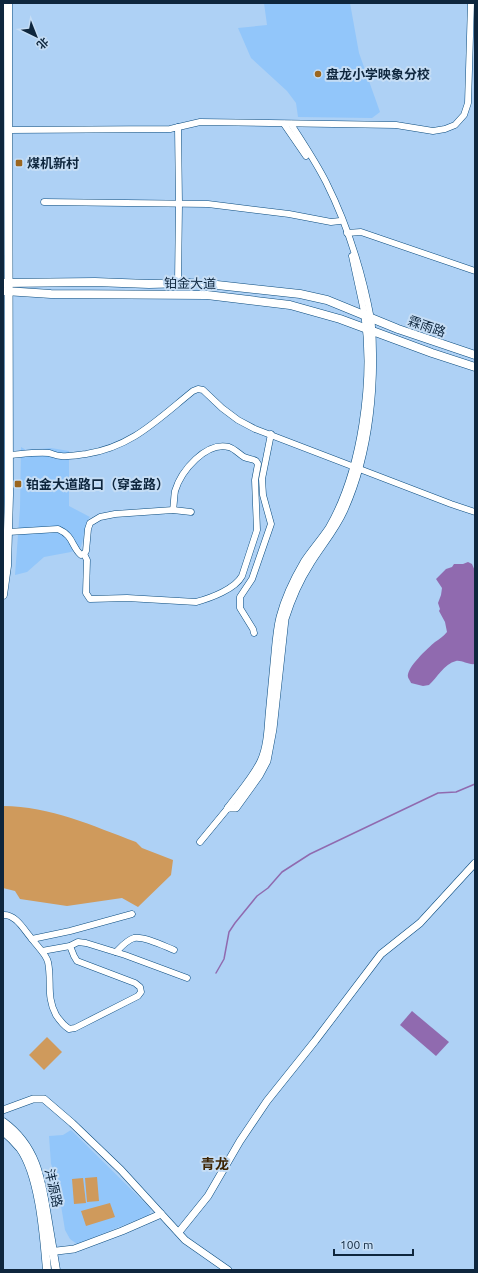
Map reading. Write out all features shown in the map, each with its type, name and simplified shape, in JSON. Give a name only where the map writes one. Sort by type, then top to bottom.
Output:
[{"type":"main road","points":[[3,595],[7,566],[9,455],[6,287],[8,3]]},
{"type":"main road","name":"铂金大道","points":[[6,287],[178,283],[208,284],[300,294],[327,300],[368,318]]},
{"type":"main road","name":"铂金大道","points":[[6,287],[51,294],[188,294],[236,298],[290,305],[340,319],[369,330]]},
{"type":"main road","name":"霖雨路","points":[[368,318],[436,343],[475,355]]},
{"type":"main road","name":"霖雨路","points":[[369,330],[475,367]]},
{"type":"main road","name":"沣源路","points":[[3,1122],[26,1144],[33,1156],[38,1170],[44,1194],[49,1252],[47,1270]]},
{"type":"main road","name":"沣源路","points":[[3,1131],[20,1148],[32,1172],[49,1252],[56,1270]]},
{"type":"street","points":[[8,130],[170,129],[200,122],[396,125],[432,131],[445,129],[455,125],[464,115],[468,103],[471,3]]},
{"type":"street","points":[[284,124],[309,159],[347,233]]},
{"type":"street","points":[[200,842],[254,774],[262,759],[268,728],[279,618],[285,601],[305,562],[328,528],[339,508],[355,467],[364,410],[369,330],[364,284],[347,233],[326,182],[291,124]]},
{"type":"street","points":[[178,127],[178,283]]},
{"type":"street","points":[[44,202],[215,205],[289,214],[331,222],[340,221]]},
{"type":"street","points":[[347,233],[361,232],[475,271]]},
{"type":"street","points":[[9,455],[49,453],[61,456],[75,455],[98,452],[113,447],[128,441],[144,431],[193,391],[198,389],[203,390],[222,408],[238,420],[255,429],[450,504],[475,512],[475,519]]},
{"type":"street","points":[[254,633],[240,608],[240,597],[252,579],[270,524],[263,495],[262,479],[271,434]]},
{"type":"street","points":[[8,532],[58,529],[64,532],[74,542],[78,552],[84,554],[88,560],[86,593],[90,599],[127,598],[196,602],[206,600],[235,586],[240,581],[242,576],[257,530],[255,480],[258,464],[256,461],[244,457],[234,449],[228,447],[214,447],[203,453],[196,459],[180,480],[175,491],[173,510]]},
{"type":"street","points":[[84,554],[86,551],[88,529],[90,523],[94,520],[115,514],[173,510],[191,512]]},
{"type":"street","points":[[179,1232],[208,1196],[240,1141],[267,1101],[381,954],[420,923],[475,863]]},
{"type":"street","points":[[32,939],[70,931],[132,914]]},
{"type":"street","points":[[3,915],[14,917],[42,951],[48,962],[50,999],[52,1006],[61,1022],[69,1029],[75,1028],[138,996],[140,987],[77,960],[70,946]]},
{"type":"street","points":[[116,952],[126,942],[134,938],[142,938],[174,950]]},
{"type":"street","points":[[42,951],[70,946],[78,942],[86,943],[116,952],[187,978]]},
{"type":"street","points":[[7,1108],[33,1099],[44,1099],[72,1123],[121,1170],[185,1240],[228,1270]]},
{"type":"street","points":[[49,1252],[74,1249],[122,1231],[161,1214]]},
{"type":"shaded area","name":"盘龙小学映象分校","points":[[264,3],[350,3],[359,53],[380,112],[372,118],[298,117],[296,103],[287,91],[251,58],[238,28],[267,25]]},
{"type":"shaded area","points":[[21,447],[26,450],[51,448],[69,451],[69,506],[90,517],[87,521],[81,547],[71,552],[44,557],[27,572],[15,575],[20,508]]},
{"type":"shaded area","points":[[468,562],[472,564],[475,571],[475,664],[456,661],[444,668],[429,685],[423,686],[411,683],[408,678],[410,669],[418,658],[447,632],[445,622],[439,611],[440,609],[438,603],[442,588],[436,579],[446,569],[452,567],[454,564],[463,564]]},
{"type":"shaded area","points":[[3,806],[38,809],[54,813],[136,842],[142,848],[173,860],[171,875],[138,907],[122,898],[67,906],[20,899],[15,891],[3,888]]},
{"type":"shaded area","points":[[412,1011],[449,1042],[436,1056],[400,1025]]},
{"type":"shaded area","points":[[47,1037],[62,1052],[44,1070],[29,1055]]},
{"type":"shaded area","points":[[71,1130],[151,1209],[149,1215],[77,1244],[70,1239],[65,1230],[57,1181],[51,1164],[49,1136],[63,1135]]},
{"type":"shaded area","points":[[97,1177],[99,1201],[87,1202],[85,1178]]},
{"type":"shaded area","points":[[83,1178],[86,1203],[74,1204],[72,1179]]},
{"type":"shaded area","points":[[110,1203],[115,1217],[86,1226],[81,1211]]},
{"type":"waterway","points":[[216,973],[224,959],[229,932],[257,896],[268,888],[282,872],[310,854],[438,793],[456,792],[475,784]]},
{"type":"place","name":"盘龙小学映象分校","points":[[318,74]]},
{"type":"place","name":"煤机新村","points":[[19,163]]},
{"type":"place","name":"铂金大道路口（穿金路）","points":[[18,484]]},
{"type":"district","name":"青龙","points":[[215,1164]]}]
